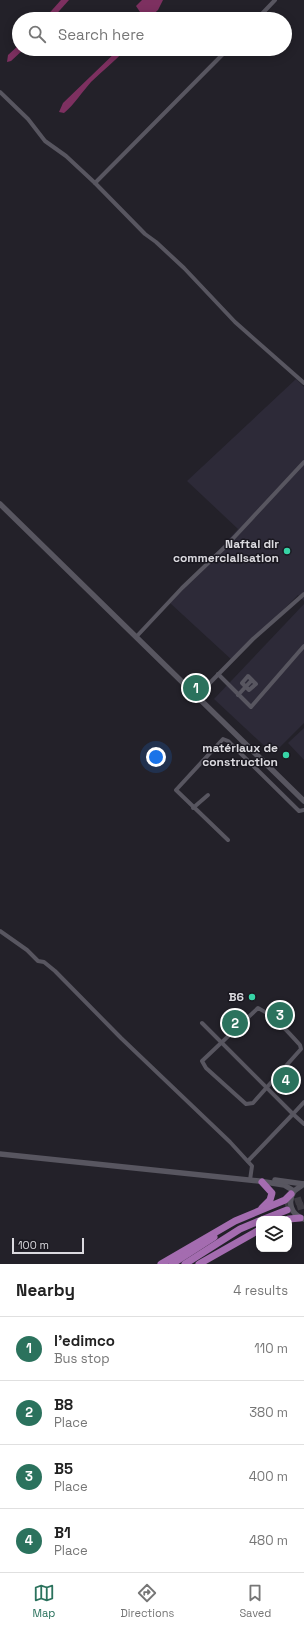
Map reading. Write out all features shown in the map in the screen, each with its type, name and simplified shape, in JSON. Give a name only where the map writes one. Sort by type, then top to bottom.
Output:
[{"type":"highway","points":[[258,1211],[266,1205],[272,1196],[271,1190],[261,1181]]},
{"type":"highway","points":[[161,1264],[229,1224],[285,1200],[292,1192]]},
{"type":"highway","points":[[260,1216],[286,1208],[270,1216]]},
{"type":"highway","points":[[172,1264],[240,1222],[256,1217]]},
{"type":"highway","points":[[185,1264],[240,1229],[256,1222]]},
{"type":"highway","points":[[199,1264],[256,1232]]},
{"type":"main road","points":[[0,504],[137,636],[304,801]]},
{"type":"main road","points":[[0,1154],[261,1181],[284,1185],[292,1192]]},
{"type":"main road","points":[[261,1181],[283,1181],[304,1184]]},
{"type":"main road","points":[[292,1192],[304,1184]]},
{"type":"main road","points":[[292,1192],[291,1208],[302,1219]]},
{"type":"street","points":[[264,12],[275,0]]},
{"type":"street","points":[[95,183],[221,56]]},
{"type":"street","points":[[0,92],[28,119],[45,141],[66,156],[95,183],[145,234],[184,268],[235,322],[304,383]]},
{"type":"street","points":[[137,636],[182,588],[227,545],[304,462]]},
{"type":"street","points":[[197,696],[253,639],[303,596]]},
{"type":"street","points":[[218,674],[251,706],[304,646]]},
{"type":"street","points":[[248,676],[256,684],[249,690],[246,687],[242,683],[248,676]]},
{"type":"street","points":[[238,695],[246,687]]},
{"type":"street","points":[[228,840],[176,791],[176,788],[223,739],[227,740],[299,811],[304,810]]},
{"type":"street","points":[[194,808],[208,795]]},
{"type":"street","points":[[0,932],[27,950],[38,961],[44,962],[55,971],[248,1161],[252,1166],[250,1180]]},
{"type":"street","points":[[258,1008],[282,1024],[300,1045],[301,1049],[268,1088],[253,1103],[246,1104],[206,1068],[202,1061],[258,1008]]},
{"type":"street","points":[[202,1023],[304,1124]]},
{"type":"street","points":[[248,1161],[304,1102]]},
{"type":"shaded area","points":[[61,0],[69,0],[58,12],[50,12]]},
{"type":"shaded area","points":[[142,0],[163,0],[156,12],[140,12],[136,6]]},
{"type":"shaded area","points":[[12,51],[12,56],[16,56],[11,61],[7,62],[8,55]]},
{"type":"shaded area","points":[[112,56],[119,56],[91,82],[64,113],[59,112],[63,103]]},
{"type":"shaded area","points":[[296,379],[304,387],[304,601],[298,595],[233,661],[170,603],[238,529],[187,481]]},
{"type":"shaded area","points":[[304,604],[304,723],[273,754],[214,699]]},
{"type":"shaded area","points":[[304,728],[304,760],[288,743]]},
{"type":"tunnel","points":[[285,1205],[304,1199]]},
{"type":"tunnel","points":[[287,1210],[304,1205]]},
{"type":"place","name":"Naftal dir commercialisation","points":[[287,551]]},
{"type":"place","name":"l'edimco","points":[[196,688]]},
{"type":"place","name":"matériaux de construction","points":[[286,755]]},
{"type":"place","name":"B6","points":[[252,997]]},
{"type":"place","name":"B5","points":[[280,1015]]},
{"type":"place","name":"B8","points":[[235,1023]]},
{"type":"place","name":"B1","points":[[286,1080]]}]
